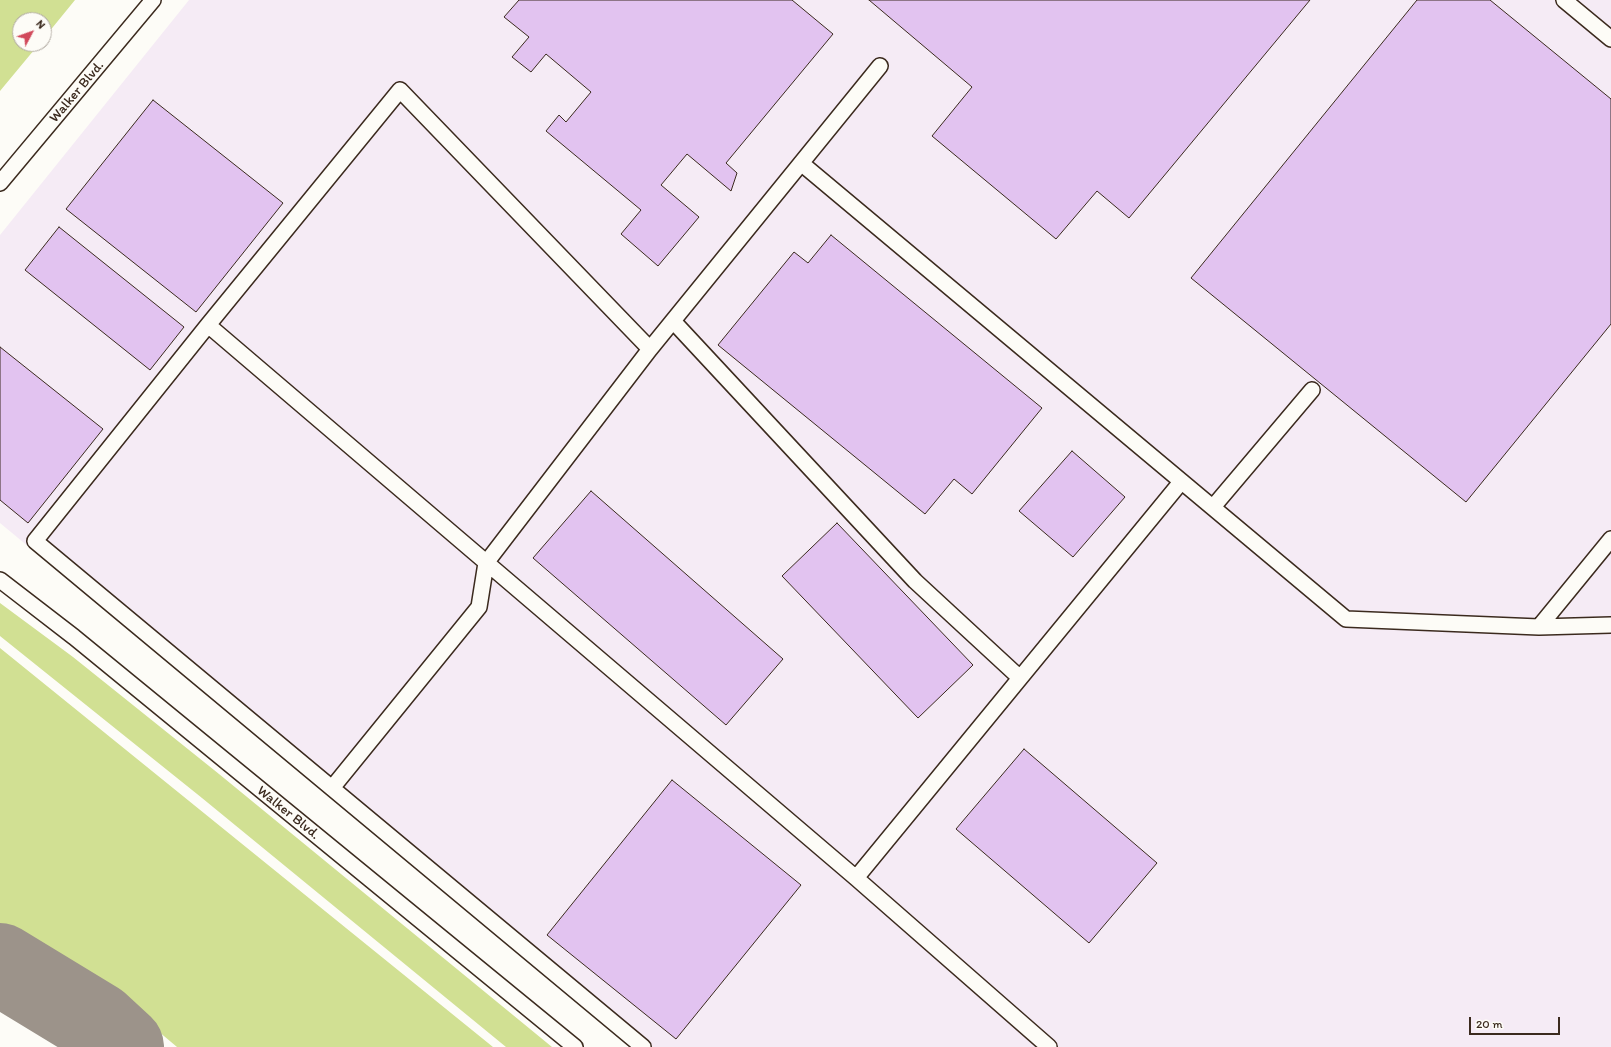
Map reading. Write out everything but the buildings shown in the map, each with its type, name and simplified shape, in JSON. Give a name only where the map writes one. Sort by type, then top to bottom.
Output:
[{"type":"lane","name":"Walker Blvd.","points":[[0,183],[152,0]]},
{"type":"lane","points":[[1564,0],[1611,39]]},
{"type":"lane","points":[[332,788],[479,607],[486,563],[672,321],[880,66]]},
{"type":"lane","points":[[643,1047],[35,541],[208,325],[400,90],[650,349]]},
{"type":"lane","points":[[802,163],[1346,619],[1539,627],[1611,625]]},
{"type":"lane","points":[[672,321],[915,581],[1020,678]]},
{"type":"lane","points":[[208,325],[856,878],[1049,1047]]},
{"type":"lane","points":[[1213,507],[1312,390]]},
{"type":"lane","points":[[856,878],[1181,482]]},
{"type":"lane","points":[[1539,627],[1611,539]]},
{"type":"lane","name":"Walker Blvd.","points":[[0,580],[80,642],[575,1047]]},
{"type":"shaded area","points":[[189,0],[1611,0],[1611,1047],[632,1047],[0,523],[0,235]]},
{"type":"green space","points":[[0,0],[75,0],[52,28],[52,12],[12,12],[12,52],[32,52],[0,91]]},
{"type":"green space","points":[[0,603],[73,657],[219,774],[552,1047],[506,1047],[202,798],[0,636]]},
{"type":"green space","points":[[0,648],[493,1047],[177,1047],[82,967],[0,939]]},
{"type":"taxiway","points":[[0,964],[97,1023],[123,1047]]}]
